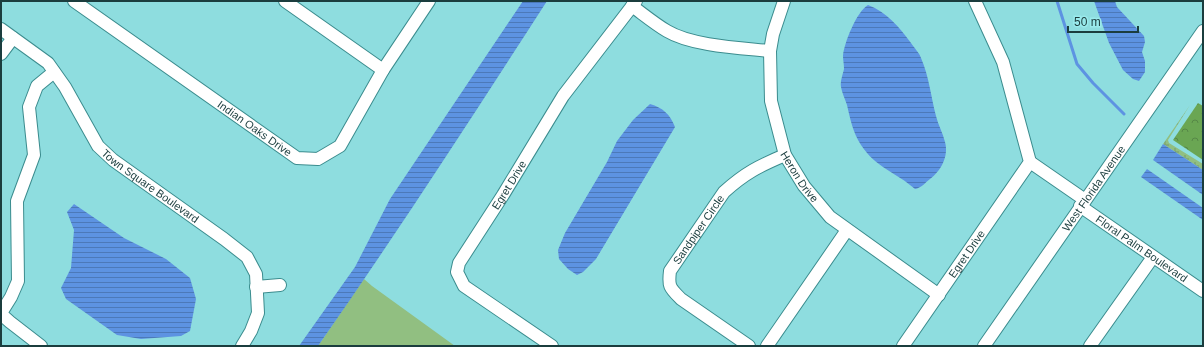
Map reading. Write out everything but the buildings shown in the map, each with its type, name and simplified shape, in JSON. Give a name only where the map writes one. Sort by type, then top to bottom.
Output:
[{"type":"street","name":"Indian Oaks Drive","points":[[74,1],[297,158],[318,160],[340,146],[383,70],[429,1]]},
{"type":"street","points":[[285,1],[383,70]]},
{"type":"street","name":"Heron Drive","points":[[784,1],[773,34],[770,52],[771,101],[785,155],[804,186],[830,216],[847,230],[939,295]]},
{"type":"street","points":[[975,1],[1003,62],[1030,162],[1083,203]]},
{"type":"street","points":[[634,4],[667,32],[689,40],[727,47],[770,52]]},
{"type":"street","name":"Egret Drive","points":[[552,346],[464,286],[457,272],[459,263],[503,195],[563,96],[634,4]]},
{"type":"street","name":"Town Square Boulevard","points":[[1,29],[48,63],[65,87],[98,146],[113,160],[247,257],[256,274],[258,313],[251,331],[242,346]]},
{"type":"street","name":"West Florida Avenue","points":[[984,346],[1203,31]]},
{"type":"street","points":[[1,54],[13,38]]},
{"type":"street","points":[[41,346],[1,313],[11,297],[18,281],[17,201],[34,155],[29,108],[37,86],[54,72]]},
{"type":"street","name":"Sandpiper Circle","points":[[749,346],[680,299],[668,283],[670,271],[724,192],[756,167],[785,155]]},
{"type":"street","name":"Egret Drive","points":[[903,346],[1030,162]]},
{"type":"street","name":"Floral Palm Boulevard","points":[[1083,203],[1153,257],[1203,291]]},
{"type":"street","points":[[767,346],[847,230]]},
{"type":"street","points":[[1093,345],[1153,257]]},
{"type":"street","points":[[256,287],[280,286]]},
{"type":"green space","points":[[1198,103],[1203,106],[1203,160],[1173,140]]},
{"type":"green space","points":[[1190,105],[1168,140],[1169,143],[1203,164],[1203,170],[1163,144]]},
{"type":"green space","points":[[364,279],[372,286],[455,346],[318,346]]},
{"type":"water","points":[[523,1],[547,1],[405,218],[318,346],[299,346],[355,267],[390,199]]},
{"type":"water","points":[[1094,1],[1115,1],[1117,7],[1144,36],[1145,42],[1142,52],[1145,61],[1145,72],[1139,81],[1133,79],[1123,70],[1109,43]]},
{"type":"water","points":[[868,5],[887,16],[902,31],[919,54],[924,65],[937,119],[944,139],[946,153],[941,167],[934,176],[923,185],[915,189],[880,165],[861,145],[854,130],[841,89],[844,69],[843,56],[846,43],[856,20],[864,8]]},
{"type":"water","points":[[650,104],[659,107],[666,112],[671,118],[675,127],[596,259],[583,272],[577,275],[568,269],[559,259],[558,250],[565,233],[607,162],[617,141],[633,120]]},
{"type":"water","points":[[1163,144],[1203,170],[1203,195],[1153,160]]},
{"type":"water","points":[[1147,169],[1203,208],[1203,220],[1141,177]]},
{"type":"water","points":[[74,204],[124,238],[166,259],[190,278],[196,299],[190,331],[181,336],[141,339],[117,335],[66,299],[61,288],[71,268],[74,230],[67,212]]},
{"type":"waterway","points":[[1057,1],[1077,64],[1093,83],[1124,114]]}]
